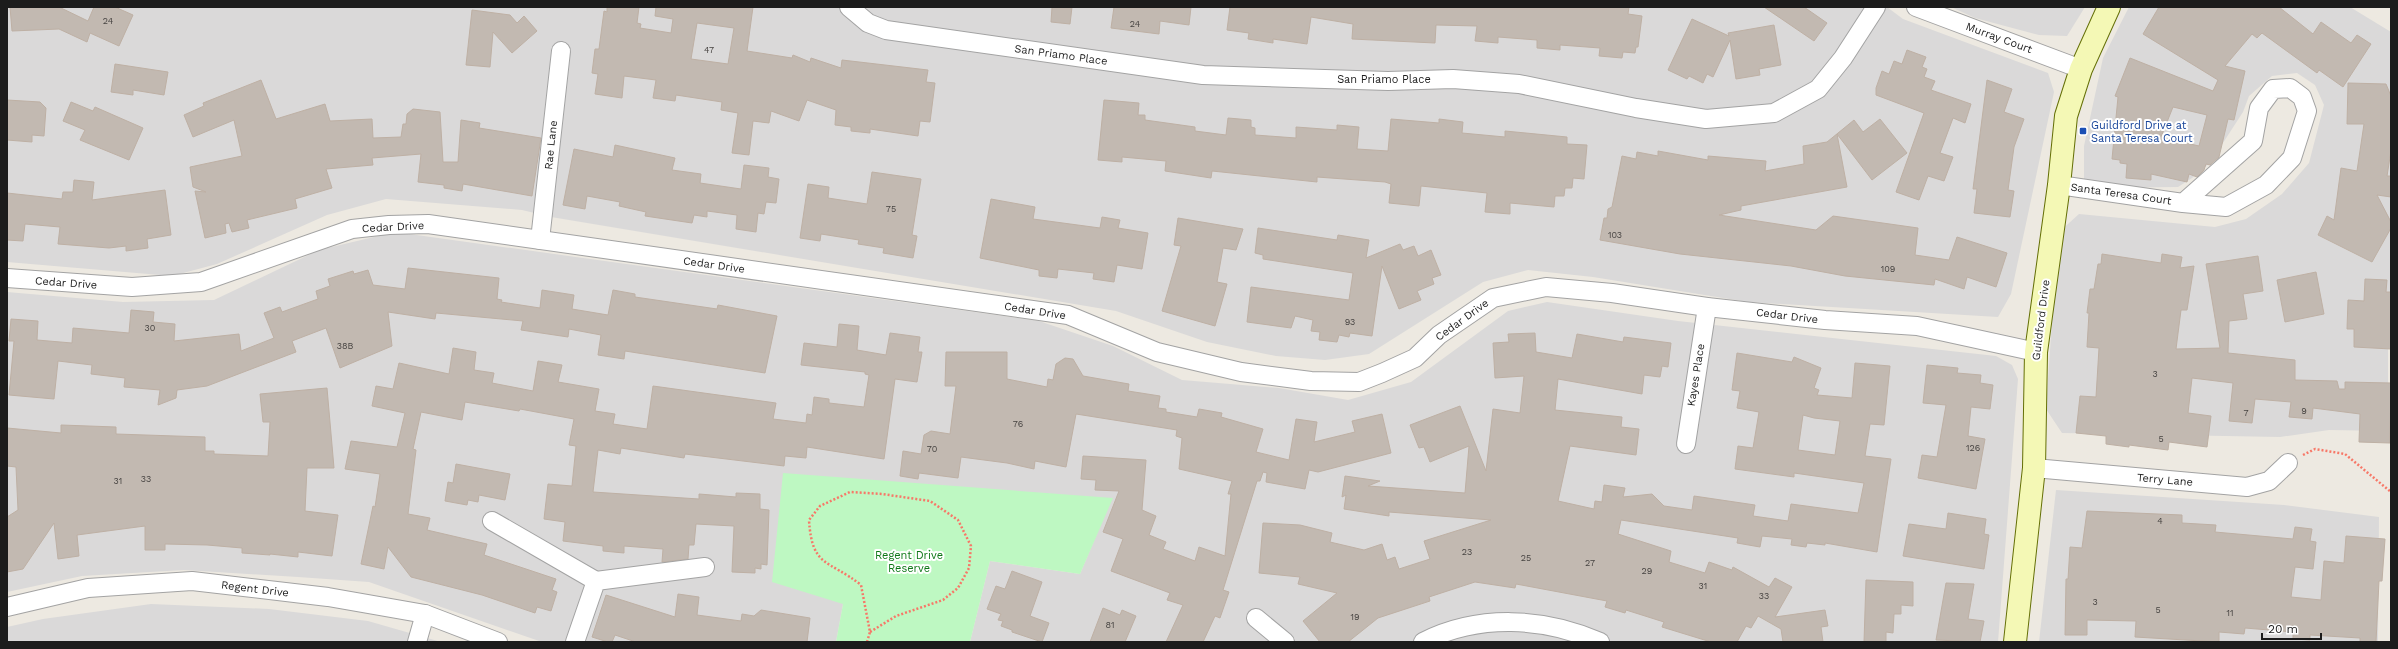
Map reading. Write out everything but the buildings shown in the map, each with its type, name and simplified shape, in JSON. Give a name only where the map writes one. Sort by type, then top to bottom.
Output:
[{"type":"street","name":"San Priamo Place","points":[[849,7],[868,23],[886,30],[1202,75],[1388,81],[1453,78],[1519,84],[1636,108],[1706,119],[1774,113],[1818,89],[1843,58],[1876,7]]},
{"type":"street","name":"Murray Court","points":[[1916,7],[2082,69]]},
{"type":"street","name":"Guildford Drive","points":[[2015,642],[2034,468],[2036,352],[2059,185],[2066,116],[2082,69],[2109,7]]},
{"type":"street","name":"Rae Lane","points":[[540,240],[561,51]]},
{"type":"street","name":"Santa Teresa Court","points":[[2059,185],[2183,203],[2226,207],[2266,185],[2292,158],[2307,111],[2302,97],[2290,88],[2273,89],[2259,108],[2253,141],[2183,203]]},
{"type":"street","name":"Cedar Drive","points":[[7,278],[132,287],[201,282],[352,229],[389,225],[428,224],[1068,315],[1157,352],[1241,372],[1311,381],[1359,382],[1382,373],[1415,358],[1439,335],[1493,298],[1546,287],[1612,293],[1707,307],[1825,320],[1917,326],[2036,352]]},
{"type":"street","name":"Kayes Place","points":[[1686,444],[1707,307]]},
{"type":"street","name":"Terry Lane","points":[[2034,468],[2247,487],[2270,481],[2288,463]]},
{"type":"street","points":[[492,521],[596,581],[705,567]]},
{"type":"street","name":"Regent Drive","points":[[7,608],[88,588],[192,581],[328,597],[425,614],[498,642]]},
{"type":"street","points":[[575,642],[596,581]]},
{"type":"street","points":[[417,642],[425,614]]},
{"type":"street","points":[[1256,618],[1285,642]]},
{"type":"street","points":[[1422,642],[1436,635],[1484,623],[1527,622],[1581,634],[1600,642]]},
{"type":"path","points":[[2288,463],[2315,449],[2344,454],[2391,492]]},
{"type":"path","points":[[867,642],[870,632],[861,585],[817,556],[810,542],[809,520],[820,506],[850,492],[882,494],[930,501],[958,520],[971,546],[969,568],[958,588],[943,600],[896,616],[870,632]]},
{"type":"shaded area","points":[[7,7],[1887,7],[1903,19],[2048,73],[2054,92],[2011,294],[1998,317],[1748,302],[1593,277],[1528,270],[1483,282],[1369,354],[1325,360],[1276,356],[1207,342],[1116,311],[551,217],[522,210],[386,199],[327,215],[217,264],[172,276],[7,262]]},
{"type":"shaded area","points":[[1951,7],[2085,7],[2067,36],[2039,35],[1975,18]]},
{"type":"shaded area","points":[[2129,7],[2350,7],[2391,32],[2391,341],[2388,341],[2388,431],[2329,430],[2280,437],[2062,433],[2046,409],[2058,233],[2079,214],[2215,227],[2246,219],[2282,194],[2309,163],[2324,105],[2315,85],[2297,73],[2272,76],[2249,96],[2243,112],[2210,163],[2178,187],[2084,188],[2084,146],[2103,58]]},
{"type":"shaded area","points":[[395,232],[1039,321],[1113,346],[1182,380],[1279,388],[1348,400],[1411,382],[1508,311],[1547,302],[1678,321],[1996,356],[2012,365],[2018,379],[1998,642],[970,642],[990,561],[1080,574],[1112,498],[843,604],[836,642],[542,642],[369,582],[184,570],[82,576],[7,592],[7,292],[123,302],[214,300],[319,250]]},
{"type":"shaded area","points":[[2056,490],[2284,505],[2379,517],[2378,642],[2039,642]]},
{"type":"shaded area","points":[[151,604],[269,609],[368,621],[441,642],[7,642],[7,627],[43,619]]},
{"type":"green space","name":"Regent Drive Reserve","points":[[783,473],[1113,498],[1080,574],[990,561],[970,642],[836,642],[843,604],[772,582]]},
{"type":"place","name":"Guildford Drive at Santa Teresa Court","points":[[2083,131]]}]
